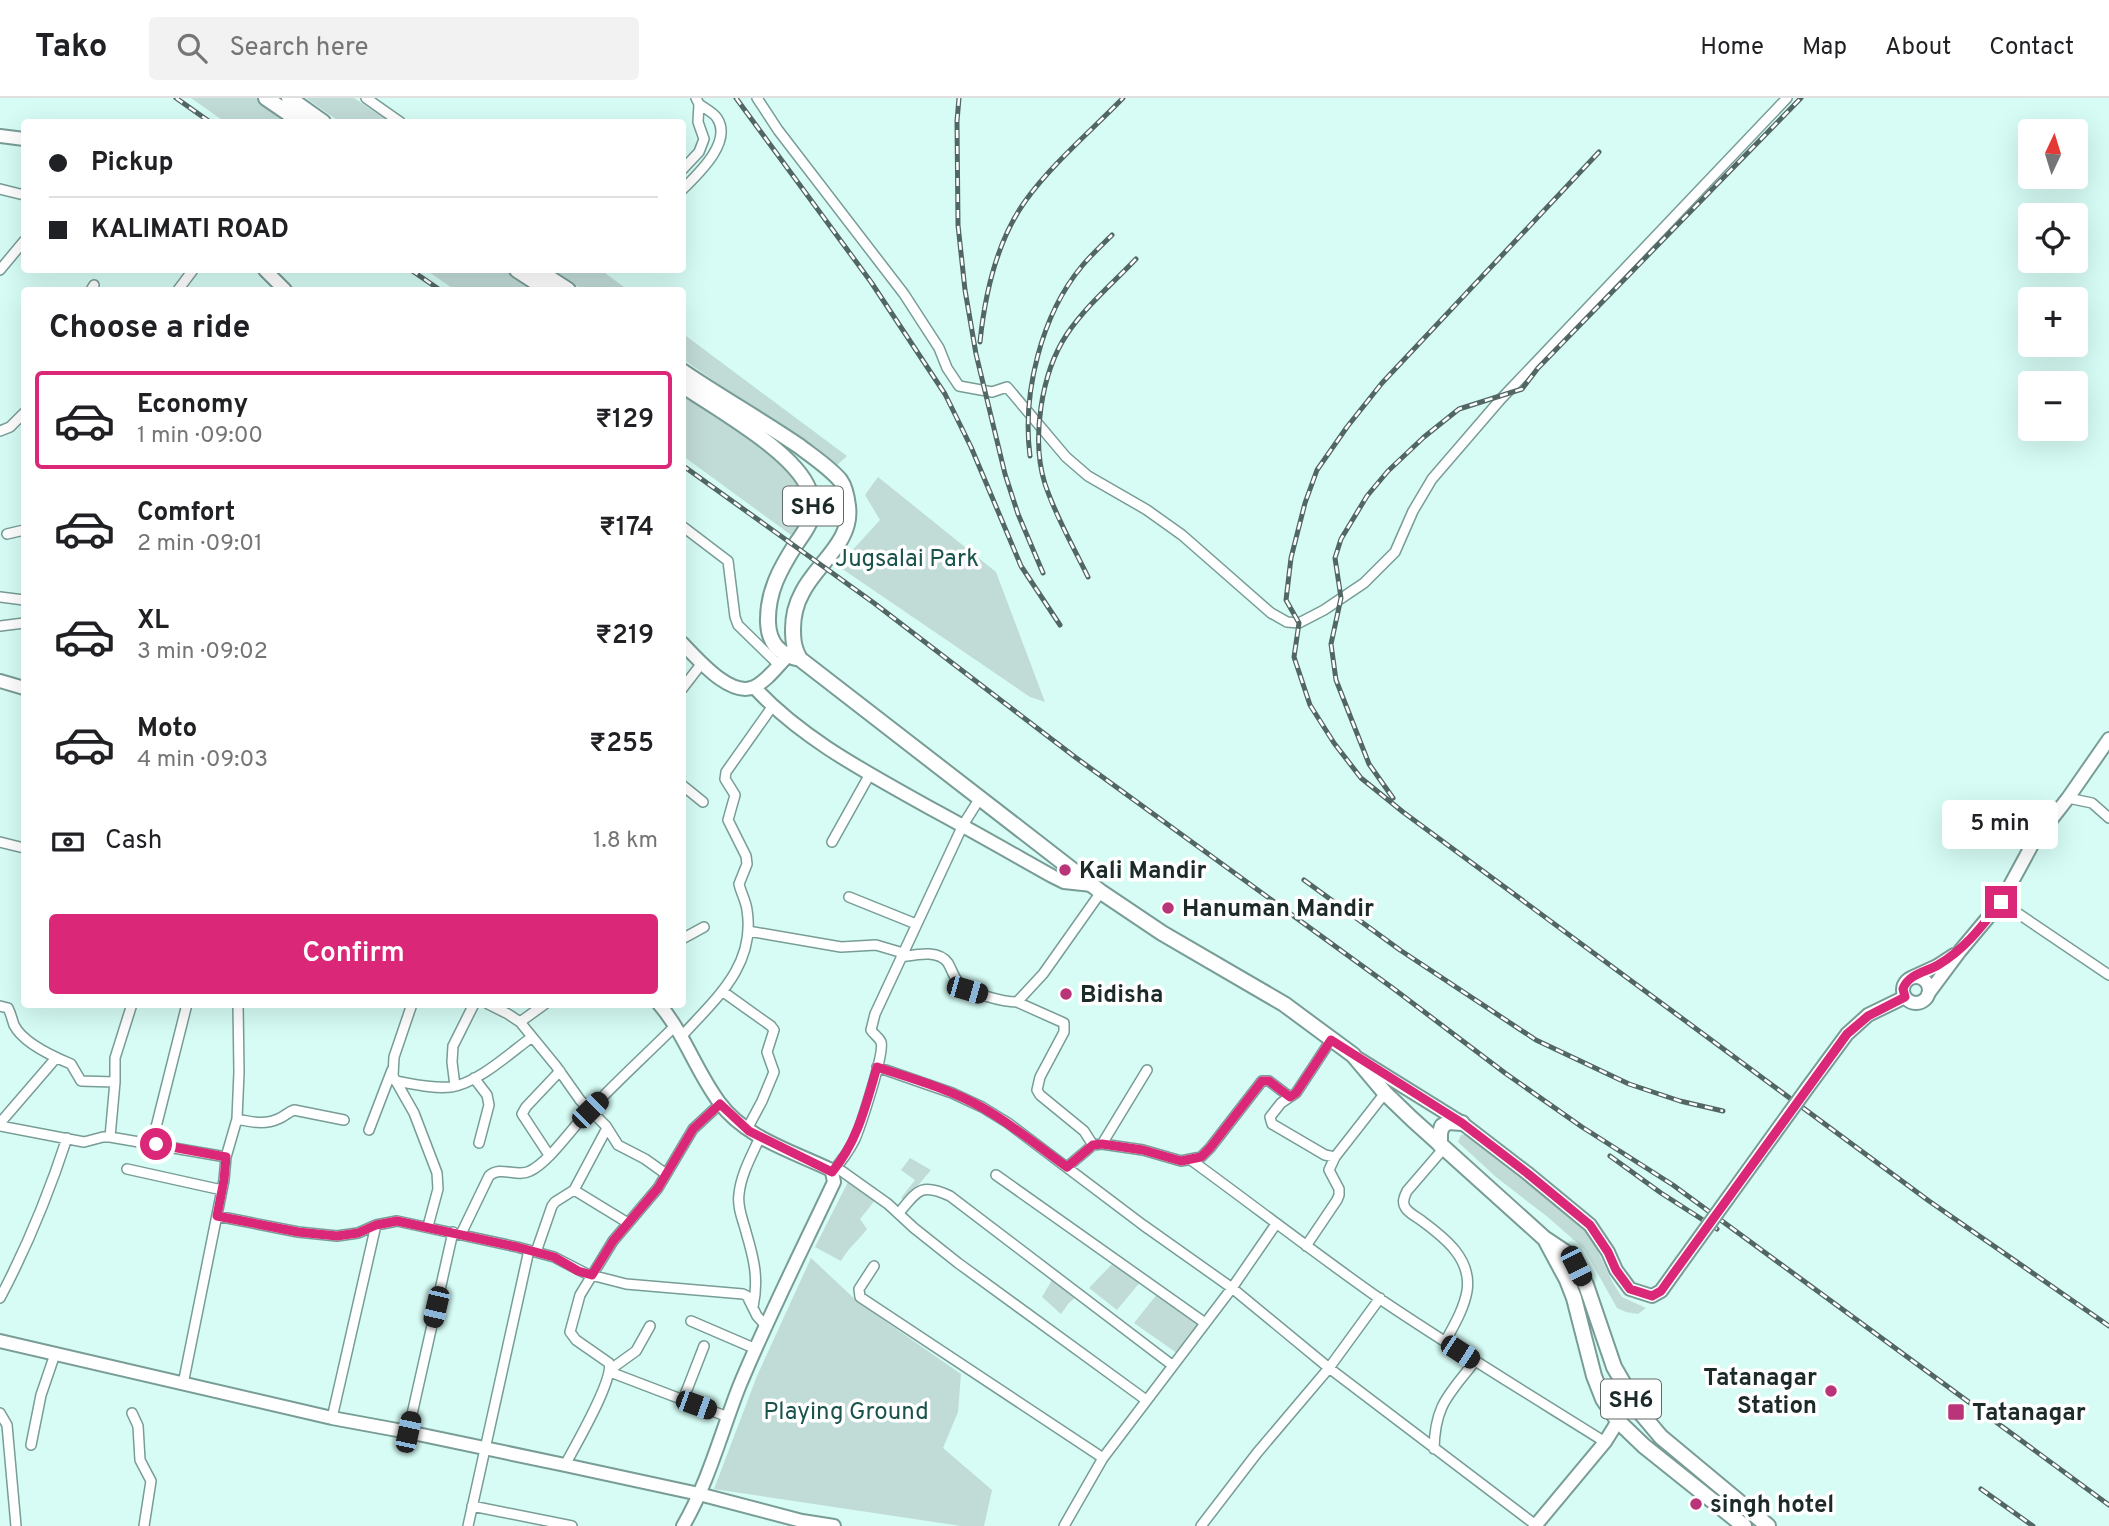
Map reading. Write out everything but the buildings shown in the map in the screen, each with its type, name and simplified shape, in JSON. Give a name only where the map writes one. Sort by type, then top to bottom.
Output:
[{"type":"main road","points":[[266,98],[297,119]]},
{"type":"main road","points":[[289,98],[319,119]]},
{"type":"main road","points":[[522,273],[543,287]]},
{"type":"main road","points":[[542,273],[563,287]]},
{"type":"main road","name":"SH6","points":[[686,374],[779,432],[841,481],[848,507],[848,520],[844,532],[806,586],[796,607],[790,658]]},
{"type":"main road","name":"SH6","points":[[686,388],[769,444],[789,461],[804,478],[813,503],[808,526],[774,580],[767,615],[771,641],[776,648],[1097,888],[1162,933],[1284,1004],[1353,1055],[1385,1093],[1442,1146],[1544,1238],[1565,1252],[1586,1285],[1614,1367],[1640,1412],[1661,1437],[1768,1526]]},
{"type":"main road","points":[[813,503],[848,507]]},
{"type":"main road","points":[[1442,1146],[1440,1133],[1443,1126],[1449,1122],[1462,1123]]},
{"type":"main road","name":"SH6","points":[[1544,1238],[1574,1298],[1594,1376],[1603,1399],[1618,1421],[1644,1446],[1744,1526]]},
{"type":"street","points":[[366,98],[396,119]]},
{"type":"street","points":[[757,98],[778,130],[904,294],[939,348],[947,368],[959,386],[992,392],[1007,387],[1066,457],[1088,476],[1147,510],[1182,535],[1271,613],[1286,622],[1299,624],[1363,583],[1395,552],[1413,511],[1440,469],[1500,400],[1787,98]]},
{"type":"street","points":[[686,165],[702,146],[704,139],[698,122],[697,101]]},
{"type":"street","points":[[686,186],[719,145],[718,120],[697,101]]},
{"type":"street","points":[[0,136],[21,139]]},
{"type":"street","points":[[0,189],[21,194]]},
{"type":"street","points":[[0,270],[21,245]]},
{"type":"street","points":[[268,273],[282,287]]},
{"type":"street","points":[[0,431],[21,416]]},
{"type":"street","points":[[686,529],[728,561],[738,625],[790,658],[754,687],[747,689],[720,679],[686,647]]},
{"type":"street","points":[[7,534],[21,531]]},
{"type":"street","points":[[0,597],[21,600]]},
{"type":"street","points":[[0,626],[21,622]]},
{"type":"street","points":[[686,684],[702,663]]},
{"type":"street","points":[[0,681],[21,687]]},
{"type":"street","points":[[754,687],[772,707],[800,730],[870,774],[1064,882],[1097,888],[1043,974],[1017,1002]]},
{"type":"street","points":[[408,1432],[457,1233],[489,1175],[492,1172],[530,1171],[549,1155],[590,1110],[722,991],[740,965],[746,950],[748,932],[747,909],[739,884],[747,864],[746,856],[729,825],[728,814],[735,795],[725,779],[726,772],[772,707]]},
{"type":"street","points":[[1960,951],[1913,977],[1904,985],[1905,997],[1911,1002],[1919,1002],[1928,994],[2001,902],[2033,843],[2109,739]]},
{"type":"street","points":[[832,842],[870,774]]},
{"type":"street","points":[[686,788],[703,802]]},
{"type":"street","points":[[2068,798],[2092,803],[2109,818]]},
{"type":"street","points":[[683,1526],[699,1494],[766,1326],[834,1182],[834,1169],[855,1138],[882,1049],[881,1041],[871,1030],[872,1024],[963,825],[980,799]]},
{"type":"street","points":[[0,842],[21,847]]},
{"type":"street","points":[[849,897],[916,923]]},
{"type":"street","points":[[2001,902],[2109,975]]},
{"type":"street","points":[[686,937],[704,927]]},
{"type":"street","points":[[748,932],[841,947],[876,945],[902,955],[936,955],[945,959],[959,985],[967,990],[1017,1002],[1064,1023],[1064,1032],[1040,1077],[1037,1090],[1040,1096],[1084,1131],[1097,1145],[1143,1150],[1181,1161],[1191,1160],[1201,1157],[1210,1148],[1262,1081],[1269,1081],[1290,1097]]},
{"type":"street","points":[[1913,977],[1924,980],[1929,986],[1928,994]]},
{"type":"street","points":[[722,991],[774,1030],[767,1052],[774,1072],[747,1129]]},
{"type":"street","points":[[1353,1055],[1462,1123],[1527,1173],[1590,1225],[1630,1289],[1652,1296],[1661,1291],[1847,1034],[1868,1016],[1905,997]]},
{"type":"street","points":[[0,1006],[8,1008],[15,1025],[25,1038],[56,1058],[71,1064],[81,1081],[115,1082]]},
{"type":"street","points":[[110,1137],[115,1058],[131,1008]]},
{"type":"street","points":[[152,1143],[186,1008]]},
{"type":"street","points":[[183,1384],[222,1190],[226,1157],[237,1119],[238,1008]]},
{"type":"street","points":[[411,1008],[393,1068],[395,1082],[414,1113],[437,1173],[439,1189],[428,1226]]},
{"type":"street","points":[[455,1086],[453,1046],[472,1008]]},
{"type":"street","points":[[496,1008],[520,1022],[618,1145],[645,1158],[666,1174]]},
{"type":"street","points":[[520,1022],[539,1008]]},
{"type":"street","points":[[662,1008],[720,1104],[747,1129],[760,1138],[834,1169],[899,1213],[958,1263],[1146,1400]]},
{"type":"street","points":[[395,1082],[455,1086],[474,1078],[532,1037]]},
{"type":"street","points":[[1331,1040],[1300,1087],[1281,1102],[1270,1117],[1272,1124],[1325,1156],[1335,1157]]},
{"type":"street","points":[[56,1058],[0,1125],[84,1142],[110,1137],[226,1157]]},
{"type":"street","points":[[877,1067],[952,1093],[1007,1123],[1232,1288],[1329,1368],[1536,1526],[1605,1442],[1618,1421]]},
{"type":"street","points":[[369,1130],[393,1068]]},
{"type":"street","points":[[1067,1167],[1097,1145],[1147,1070]]},
{"type":"street","points":[[549,1155],[522,1114],[560,1071]]},
{"type":"street","points":[[474,1078],[489,1099],[479,1143]]},
{"type":"street","points":[[1306,1246],[1339,1195],[1339,1189],[1329,1170],[1335,1157],[1385,1093]]},
{"type":"street","points":[[565,1465],[604,1390],[610,1371],[609,1363],[576,1340],[570,1332],[580,1295],[613,1241],[658,1188],[693,1129],[720,1104]]},
{"type":"street","points":[[237,1119],[265,1122],[282,1118],[293,1110],[344,1120]]},
{"type":"street","points":[[468,1526],[533,1251],[552,1206],[574,1190],[607,1128]]},
{"type":"street","points":[[0,1298],[50,1188],[67,1138]]},
{"type":"street","points":[[753,1309],[756,1270],[738,1196],[745,1171],[760,1138]]},
{"type":"street","points":[[1442,1146],[1407,1191],[1404,1205],[1453,1247],[1463,1261],[1467,1291],[1445,1342]]},
{"type":"street","points":[[1191,1160],[1380,1298],[1605,1442]]},
{"type":"street","points":[[127,1169],[222,1190]]},
{"type":"street","points":[[996,1175],[1205,1323]]},
{"type":"street","points":[[899,1213],[916,1192],[925,1188],[936,1189],[950,1196],[1172,1365]]},
{"type":"street","points":[[574,1190],[628,1223]]},
{"type":"street","points":[[217,1216],[324,1235],[347,1235],[397,1221],[428,1226],[554,1257],[578,1271],[625,1284],[743,1294],[766,1326]]},
{"type":"street","points":[[1064,1526],[1103,1458],[1232,1288],[1276,1224]]},
{"type":"street","points":[[332,1418],[376,1225]]},
{"type":"street","points":[[874,1266],[859,1289],[860,1297],[1103,1458]]},
{"type":"street","points":[[1201,1526],[1329,1368],[1380,1298]]},
{"type":"street","points":[[691,1321],[756,1349]]},
{"type":"street","points":[[610,1371],[636,1350],[650,1326]]},
{"type":"street","points":[[0,1341],[332,1418],[565,1465],[699,1494],[802,1521],[834,1526]]},
{"type":"street","points":[[683,1400],[704,1346]]},
{"type":"street","points":[[31,1445],[41,1395],[55,1354]]},
{"type":"street","points":[[1434,1449],[1439,1412],[1447,1397],[1475,1361]]},
{"type":"street","points":[[610,1371],[728,1417]]},
{"type":"street","points":[[0,1413],[7,1425],[16,1526]]},
{"type":"street","points":[[132,1413],[138,1426],[140,1460],[151,1481],[144,1526]]},
{"type":"street","points":[[472,1506],[572,1526]]},
{"type":"green space","points":[[191,98],[264,98],[294,119],[221,119]]},
{"type":"green space","points":[[306,98],[354,98],[386,119],[336,119]]},
{"type":"green space","points":[[430,273],[514,273],[534,287],[451,287]]},
{"type":"green space","points":[[557,273],[605,273],[624,287],[578,287]]},
{"type":"green space","points":[[686,336],[847,456],[835,467],[686,361]]},
{"type":"green space","points":[[686,392],[774,454],[804,482],[796,508],[805,519],[791,535],[686,458]]},
{"type":"green space","name":"Jugsalai Park","points":[[878,477],[996,572],[1045,702],[1030,697],[838,566],[880,520],[865,495]]},
{"type":"green space","points":[[1461,1135],[1469,1135],[1589,1233],[1622,1297],[1646,1308],[1638,1314],[1617,1308],[1584,1249],[1458,1142]]},
{"type":"green space","points":[[910,1158],[931,1170],[905,1201],[901,1198],[915,1180],[901,1170]]},
{"type":"green space","points":[[852,1174],[880,1194],[860,1219],[867,1229],[841,1261],[815,1247]]},
{"type":"green space","name":"Playing Ground","points":[[811,1258],[859,1303],[961,1374],[958,1412],[943,1448],[992,1490],[984,1526],[961,1526],[714,1489],[757,1376]]},
{"type":"green space","points":[[1116,1260],[1141,1281],[1117,1310],[1089,1288]]},
{"type":"green space","points":[[1056,1273],[1083,1290],[1061,1314],[1042,1297]]},
{"type":"green space","points":[[1162,1288],[1210,1322],[1184,1358],[1134,1323]]},
{"type":"railway","points":[[176,98],[206,119]]},
{"type":"railway","points":[[736,98],[871,282],[945,394],[971,447],[1021,566],[1060,625]]},
{"type":"railway","points":[[959,98],[958,225],[976,354],[1005,474],[1018,514],[1043,573]]},
{"type":"railway","points":[[980,342],[994,268],[1016,216],[1048,173],[1123,98]]},
{"type":"railway","points":[[1393,798],[1369,764],[1336,680],[1331,644],[1341,598],[1335,558],[1341,539],[1367,496],[1388,471],[1424,437],[1459,409],[1522,389],[1538,368],[1801,98]]},
{"type":"railway","points":[[1599,152],[1382,383],[1317,470],[1305,503],[1291,558],[1286,600],[1299,623],[1294,657],[1310,705],[1361,778],[1403,812],[1929,1201],[2109,1326]]},
{"type":"railway","points":[[1030,456],[1029,407],[1032,382],[1045,331],[1068,286],[1085,262],[1112,235]]},
{"type":"railway","points":[[1088,577],[1059,520],[1045,484],[1039,447],[1041,407],[1051,368],[1067,334],[1091,304],[1136,259]]},
{"type":"railway","points":[[415,273],[436,287]]},
{"type":"railway","points":[[686,468],[874,603],[1075,757],[1505,1073],[1582,1127],[1673,1185],[2109,1505]]},
{"type":"railway","points":[[1304,880],[1400,950],[1536,1040],[1629,1084],[1680,1101],[1723,1111]]},
{"type":"railway","points":[[1610,1156],[1717,1229]]},
{"type":"railway","points":[[1981,1489],[2033,1526]]},
{"type":"place","name":"Kali Mandir","points":[[1065,870]]},
{"type":"place","name":"Hanuman Mandir","points":[[1168,908]]},
{"type":"place","name":"Bidisha","points":[[1066,994]]},
{"type":"place","name":"Tatanagar Station","points":[[1831,1391]]},
{"type":"place","name":"Tatanagar","points":[[1956,1412]]},
{"type":"place","name":"singh hotel","points":[[1696,1504]]},
{"type":"route","points":[[156,1144],[226,1157],[217,1216],[298,1232],[337,1236],[358,1233],[376,1225],[397,1221],[554,1257],[578,1271],[592,1275],[613,1241],[658,1188],[693,1129],[720,1104],[760,1138],[832,1172],[855,1138],[877,1067],[929,1084],[982,1107],[1067,1167],[1093,1145],[1102,1144],[1143,1150],[1181,1161],[1191,1160],[1201,1157],[1210,1148],[1262,1081],[1269,1081],[1290,1097],[1296,1093],[1331,1040],[1462,1123],[1527,1173],[1590,1225],[1630,1289],[1652,1296],[1661,1291],[1847,1034],[1868,1016],[1905,997],[1903,989],[1906,981],[1960,951],[2001,902]]}]
